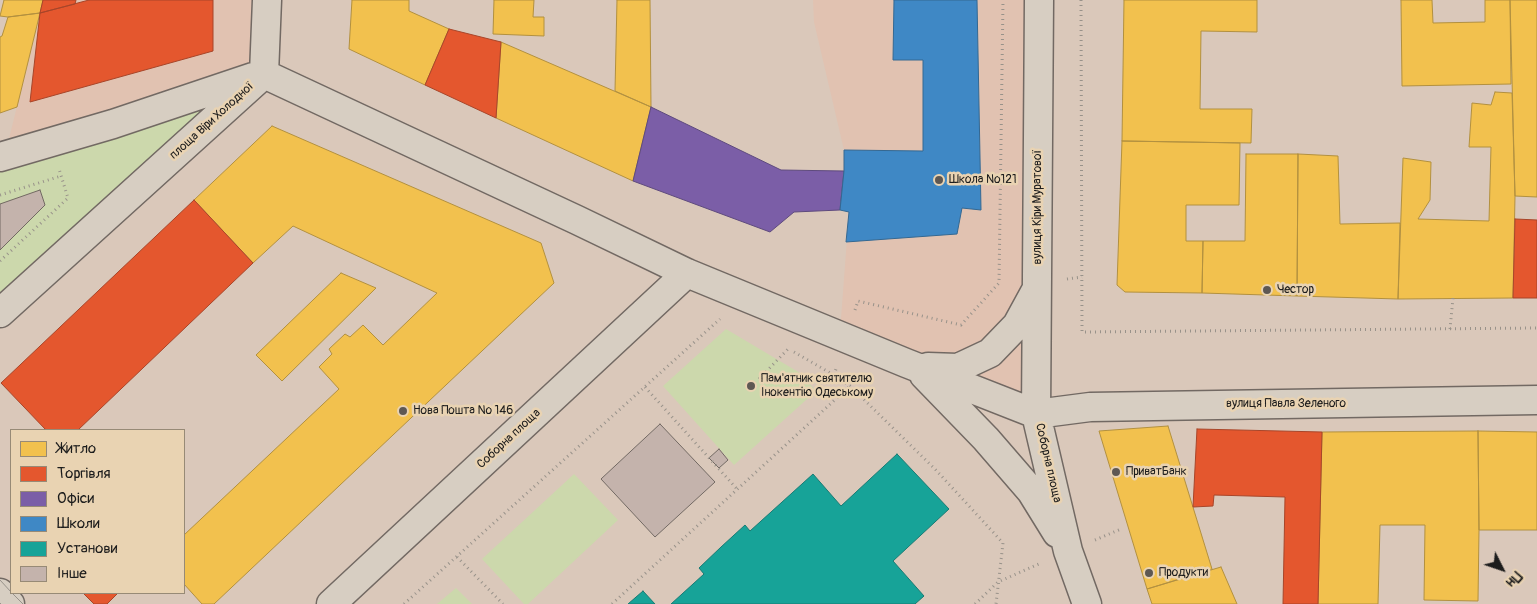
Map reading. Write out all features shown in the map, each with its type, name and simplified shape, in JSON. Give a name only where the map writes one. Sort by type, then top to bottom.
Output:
[{"type":"street","points":[[264,74],[267,0]]},
{"type":"street","name":"вулиця Кіри Муратової","points":[[1036,414],[1039,0]]},
{"type":"street","name":"площа Віри Холодної","points":[[0,157],[113,124],[264,74]]},
{"type":"street","name":"площа Віри Холодної","points":[[0,313],[264,74]]},
{"type":"street","name":"Соборна площа","points":[[264,74],[568,215],[687,273],[1036,414],[1068,551],[1087,604]]},
{"type":"street","name":"Соборна площа","points":[[331,604],[687,273]]},
{"type":"street","points":[[916,367],[958,368],[990,353],[1017,325],[1037,289]]},
{"type":"street","name":"Соборна площа","points":[[916,367],[986,439],[1030,491],[1068,551]]},
{"type":"street","name":"вулиця Павла Зеленого","points":[[1036,414],[1090,407],[1537,400]]},
{"type":"street","points":[[0,593],[10,604]]},
{"type":"path","points":[[858,301],[961,325],[999,283],[1004,0]]},
{"type":"path","points":[[1081,0],[1082,332],[1537,328]]},
{"type":"path","points":[[0,195],[61,176]]},
{"type":"path","points":[[0,261],[68,198]]},
{"type":"path","points":[[1450,329],[1453,298]]},
{"type":"path","points":[[404,604],[722,316]]},
{"type":"path","points":[[781,344],[850,386],[935,469],[1003,543],[996,604]]},
{"type":"path","points":[[759,379],[789,348]]},
{"type":"path","points":[[612,604],[850,386]]},
{"type":"path","points":[[645,387],[737,489]]},
{"type":"path","points":[[457,557],[503,604]]},
{"type":"path","points":[[974,604],[998,582]]},
{"type":"shaded area","points":[[43,0],[265,0],[262,73],[7,147]]},
{"type":"shaded area","name":"Школа №121","points":[[813,0],[1037,0],[1034,412],[840,332],[849,212],[840,210],[844,150],[814,22]]},
{"type":"green space","points":[[264,74],[0,313],[0,157]]},
{"type":"green space","points":[[726,329],[800,373],[816,391],[734,465],[663,386]]},
{"type":"green space","points":[[574,474],[618,520],[528,604],[524,604],[482,559]]},
{"type":"green space","points":[[456,588],[472,604],[437,604]]},
{"type":"building: Житло","points":[[4,0],[43,0],[40,13],[8,17],[0,16]]},
{"type":"building: Житло","points":[[352,0],[409,0],[409,11],[449,29],[425,85],[349,49]]},
{"type":"building: Житло","points":[[494,0],[534,0],[533,17],[544,17],[544,36],[493,34]]},
{"type":"building: Житло","points":[[617,0],[650,0],[651,107],[615,91]]},
{"type":"building: Житло","points":[[1124,0],[1257,0],[1257,32],[1201,31],[1200,109],[1252,109],[1251,143],[1122,141]]},
{"type":"building: Житло","points":[[1401,0],[1432,0],[1433,23],[1485,22],[1485,0],[1510,0],[1511,84],[1402,86]]},
{"type":"building: Житло","points":[[1510,0],[1537,0],[1537,197],[1515,196]]},
{"type":"building: Житло","points":[[40,13],[17,107],[0,113],[0,37],[8,17]]},
{"type":"building: Житло","points":[[501,42],[651,107],[633,181],[496,118]]},
{"type":"building: Житло","points":[[1495,92],[1512,93],[1515,196],[1513,298],[1398,299],[1403,158],[1431,162],[1430,200],[1418,219],[1489,221],[1491,147],[1469,147],[1472,103],[1491,105]]},
{"type":"building: Житло","points":[[272,126],[541,243],[554,283],[214,604],[202,604],[185,585],[185,534],[339,389],[319,367],[332,354],[329,349],[345,334],[350,337],[363,325],[383,345],[437,293],[293,226],[253,263],[194,200]]},
{"type":"building: Житло","points":[[1122,141],[1240,143],[1239,205],[1186,205],[1186,241],[1203,241],[1202,293],[1125,292],[1117,285]]},
{"type":"building: Житло","points":[[1246,154],[1298,154],[1297,296],[1202,293],[1203,241],[1245,241]]},
{"type":"building: Житло","points":[[1298,154],[1338,156],[1340,224],[1400,223],[1398,299],[1297,296]]},
{"type":"building: Житло","points":[[341,273],[376,288],[282,381],[256,355]]},
{"type":"building: Житло","points":[[1168,426],[1212,569],[1147,589],[1099,431]]},
{"type":"building: Житло","points":[[1478,431],[1478,601],[1424,600],[1425,525],[1380,525],[1378,604],[1318,604],[1322,432]]},
{"type":"building: Житло","points":[[1478,431],[1537,432],[1537,530],[1479,530]]},
{"type":"building: Житло","points":[[1221,567],[1237,604],[1152,604],[1147,589]]},
{"type":"building: Торгівля","points":[[43,0],[76,0],[75,4],[40,13]]},
{"type":"building: Торгівля","points":[[89,0],[213,0],[213,51],[30,102],[40,13]]},
{"type":"building: Торгівля","points":[[449,29],[501,42],[496,118],[425,85]]},
{"type":"building: Торгівля","points":[[194,200],[253,263],[79,429],[45,429],[1,383]]},
{"type":"building: Торгівля","points":[[1515,219],[1537,220],[1537,298],[1513,298]]},
{"type":"building: Торгівля","points":[[1197,429],[1322,432],[1318,604],[1283,604],[1285,497],[1214,495],[1213,506],[1193,507]]},
{"type":"building: Торгівля","points":[[84,594],[117,594],[107,604],[94,604]]},
{"type":"building: Офіси","points":[[651,107],[781,170],[844,171],[840,210],[794,212],[770,232],[633,181]]},
{"type":"building: Школи","points":[[894,0],[977,0],[981,210],[962,208],[957,234],[846,242],[849,212],[840,210],[844,150],[923,151],[923,60],[893,60]]},
{"type":"building: Установи","points":[[897,454],[949,509],[893,561],[924,596],[915,604],[671,604],[704,574],[699,568],[745,525],[750,531],[813,474],[841,506]]},
{"type":"building: Установи","points":[[643,591],[655,604],[628,604]]},
{"type":"building: Інше","points":[[40,190],[45,205],[0,250],[0,204]]},
{"type":"building: Інше","points":[[660,424],[715,482],[655,537],[601,479]]},
{"type":"building: Інше","points":[[719,449],[728,460],[719,468],[709,458]]},
{"type":"tram line","points":[[0,580],[10,591]]},
{"type":"tram line","points":[[13,594],[23,604]]},
{"type":"place","name":"Школа №121","points":[[939,180]]},
{"type":"place","name":"Честор","points":[[1267,290]]},
{"type":"place","name":"Пам'ятник святителю Інокентію Одеському","points":[[751,386]]},
{"type":"place","name":"Нова Пошта № 146","points":[[403,411]]},
{"type":"place","name":"ПриватБанк","points":[[1116,472]]},
{"type":"place","name":"Продукти","points":[[1149,573]]}]
